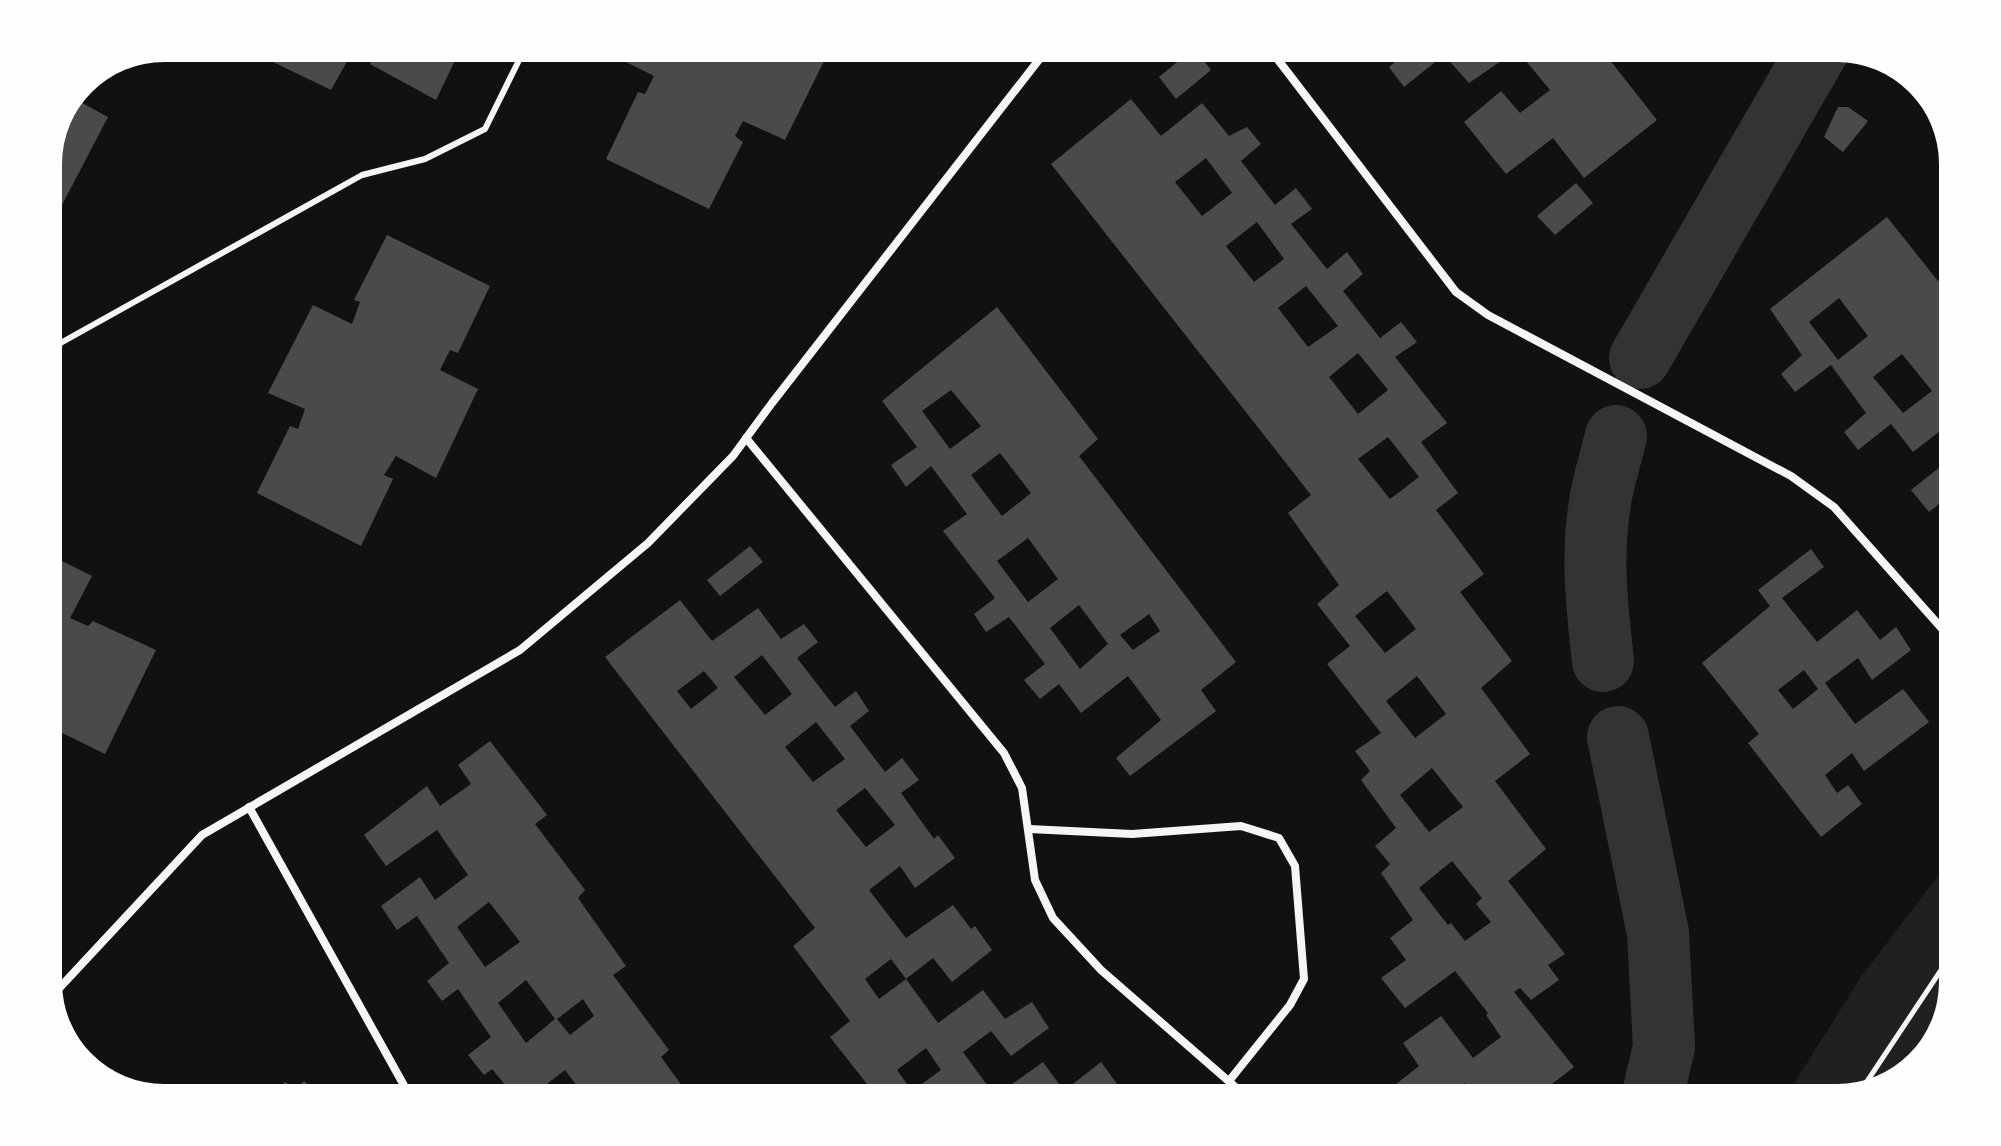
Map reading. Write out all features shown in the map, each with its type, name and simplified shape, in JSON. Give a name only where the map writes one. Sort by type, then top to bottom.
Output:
[{"type":"street","points":[[62,985],[202,835],[520,650],[648,543],[733,456],[1037,62]]},
{"type":"street","points":[[1280,62],[1456,292],[1500,322],[1791,476],[1834,507],[1939,625]]},
{"type":"street","points":[[746,438],[1004,753],[1022,788],[1035,880],[1053,918],[1101,970],[1232,1084]]},
{"type":"street","points":[[249,807],[403,1084]]},
{"type":"street","points":[[1029,829],[1132,834],[1241,826],[1279,838],[1295,866],[1304,979],[1290,1005],[1229,1081]]},
{"type":"lane","points":[[62,342],[362,175],[425,159],[485,129],[518,62]]},
{"type":"path","points":[[1869,1079],[1939,973]]},
{"type":"shaded area","points":[[1939,874],[1938,995],[1931,1021],[1918,1044],[1899,1063],[1863,1081],[1794,1084],[1861,977]]},
{"type":"building","points":[[273,62],[347,62],[331,90]]},
{"type":"building","points":[[371,62],[454,62],[436,100]]},
{"type":"building","points":[[626,62],[824,62],[785,140],[743,121],[735,136],[743,142],[709,209],[606,159],[638,92],[645,94],[654,76]]},
{"type":"building","points":[[1177,62],[1205,62],[1211,70],[1176,99],[1159,77]]},
{"type":"building","points":[[1395,62],[1435,62],[1404,87],[1389,67]]},
{"type":"building","points":[[1450,62],[1500,62],[1469,83]]},
{"type":"building","points":[[1527,62],[1611,62],[1657,120],[1584,178],[1553,138],[1506,174],[1464,122],[1501,91],[1520,113],[1550,90]]},
{"type":"building","points":[[1131,99],[1161,136],[1202,103],[1229,136],[1247,127],[1261,144],[1241,161],[1275,205],[1296,188],[1312,209],[1291,224],[1327,269],[1347,252],[1363,274],[1343,291],[1380,338],[1401,322],[1417,342],[1395,357],[1447,423],[1421,442],[1458,493],[1436,510],[1484,574],[1460,592],[1512,661],[1481,688],[1530,754],[1495,781],[1546,849],[1508,881],[1565,954],[1548,965],[1559,980],[1531,1000],[1520,988],[1514,992],[1574,1067],[1552,1084],[1396,1084],[1419,1066],[1403,1043],[1441,1016],[1473,1058],[1501,1037],[1486,1015],[1488,1013],[1455,971],[1405,1008],[1381,978],[1406,960],[1390,938],[1413,920],[1381,873],[1390,864],[1375,846],[1396,828],[1361,780],[1370,771],[1355,751],[1381,733],[1327,664],[1350,646],[1317,604],[1339,585],[1288,513],[1311,495],[1051,164]],"holes":[[[1206,158],[1232,193],[1202,216],[1175,182]],[[1257,222],[1284,259],[1254,282],[1226,246]],[[1306,286],[1338,326],[1308,347],[1278,308]],[[1358,353],[1388,390],[1358,414],[1329,377]],[[1388,437],[1419,477],[1390,499],[1358,459]],[[1387,591],[1416,629],[1385,653],[1355,616]],[[1417,676],[1446,714],[1415,738],[1386,701]],[[1432,768],[1463,807],[1429,832],[1400,795]],[[1452,861],[1482,898],[1476,904],[1491,922],[1465,941],[1451,923],[1448,925],[1419,888]]]},
{"type":"building","points":[[82,103],[108,117],[62,205],[62,158],[65,138],[73,119]]},
{"type":"building","points":[[1838,107],[1848,107],[1868,121],[1843,152],[1824,137]]},
{"type":"building","points":[[1576,183],[1593,203],[1555,235],[1537,216]]},
{"type":"building","points":[[1887,217],[1939,280],[1939,432],[1913,452],[1891,424],[1858,450],[1844,432],[1866,413],[1831,365],[1795,392],[1781,374],[1802,355],[1770,309]],"holes":[[[1839,298],[1868,336],[1838,360],[1809,322]],[[1902,354],[1932,391],[1903,413],[1873,377]]]},
{"type":"building","points":[[387,235],[490,286],[458,353],[450,350],[440,370],[478,389],[436,478],[396,456],[384,475],[393,479],[361,546],[257,493],[290,426],[298,429],[305,409],[268,393],[313,305],[352,324],[360,302],[354,300]]},
{"type":"building","points":[[997,307],[1098,439],[1079,456],[1236,662],[1201,690],[1216,711],[1130,776],[1116,758],[1161,720],[1128,676],[1081,713],[1059,684],[1040,699],[1024,680],[1045,664],[1009,617],[986,632],[974,614],[995,598],[943,531],[967,514],[931,466],[906,487],[891,465],[917,447],[882,401]],"holes":[[[951,390],[981,426],[950,449],[922,411]],[[1000,453],[1031,493],[1002,516],[971,475]],[[1028,538],[1058,579],[1028,602],[997,561]],[[1079,605],[1108,644],[1080,669],[1050,628]],[[1149,614],[1160,631],[1133,650],[1120,635]]]},
{"type":"building","points":[[1939,468],[1939,504],[1929,512],[1911,490]]},
{"type":"building","points":[[750,546],[763,562],[720,596],[707,580]]},
{"type":"building","points":[[1811,549],[1824,567],[1782,598],[1817,642],[1857,610],[1880,640],[1896,627],[1911,650],[1872,680],[1858,658],[1825,683],[1855,724],[1903,689],[1929,722],[1864,771],[1852,753],[1825,775],[1837,793],[1848,785],[1862,804],[1821,837],[1748,743],[1759,734],[1702,663],[1770,606],[1758,590]],"holes":[[[1804,670],[1818,689],[1793,709],[1778,690]]]},
{"type":"building","points":[[62,561],[92,576],[70,618],[88,626],[93,621],[156,650],[105,754],[62,733]]},
{"type":"building","points":[[680,600],[712,641],[758,608],[781,639],[804,624],[818,642],[797,658],[835,707],[856,691],[869,711],[850,726],[885,772],[902,758],[919,780],[901,793],[934,839],[938,835],[955,858],[915,888],[900,866],[869,890],[906,938],[953,905],[971,929],[975,926],[992,950],[952,982],[933,958],[906,979],[938,1023],[983,990],[1005,1019],[1032,1002],[1049,1028],[1011,1056],[991,1031],[963,1052],[986,1084],[922,1084],[941,1070],[926,1048],[897,1070],[907,1084],[867,1084],[830,1037],[850,1021],[793,946],[815,928],[605,657]],"holes":[[[762,655],[792,694],[765,715],[734,677]],[[704,671],[718,688],[691,709],[677,691]],[[816,722],[845,759],[813,782],[785,747]],[[865,788],[895,825],[866,847],[836,810]],[[891,959],[906,979],[879,999],[865,979]]]},
{"type":"building","points":[[490,741],[547,815],[535,824],[585,890],[578,898],[626,966],[613,975],[669,1050],[661,1057],[681,1084],[576,1084],[565,1070],[547,1084],[504,1084],[492,1069],[484,1075],[468,1055],[491,1037],[458,989],[442,1001],[427,981],[449,963],[417,916],[397,930],[381,906],[420,877],[435,900],[468,875],[437,830],[386,866],[364,835],[427,786],[440,806],[471,784],[458,765]],"holes":[[[489,902],[520,942],[485,967],[457,927]],[[526,980],[555,1019],[526,1043],[498,1003]],[[583,999],[594,1016],[570,1035],[557,1019]]]},
{"type":"building","points":[[1043,1062],[1059,1084],[1012,1084]]},
{"type":"building","points":[[1101,1062],[1117,1084],[1073,1084]]},
{"type":"waterway","points":[[1640,358],[1811,62]]},
{"type":"waterway","points":[[1603,661],[1595,562],[1597,523],[1616,436]]},
{"type":"waterway","points":[[1618,737],[1658,933],[1664,1047],[1655,1084]]}]
